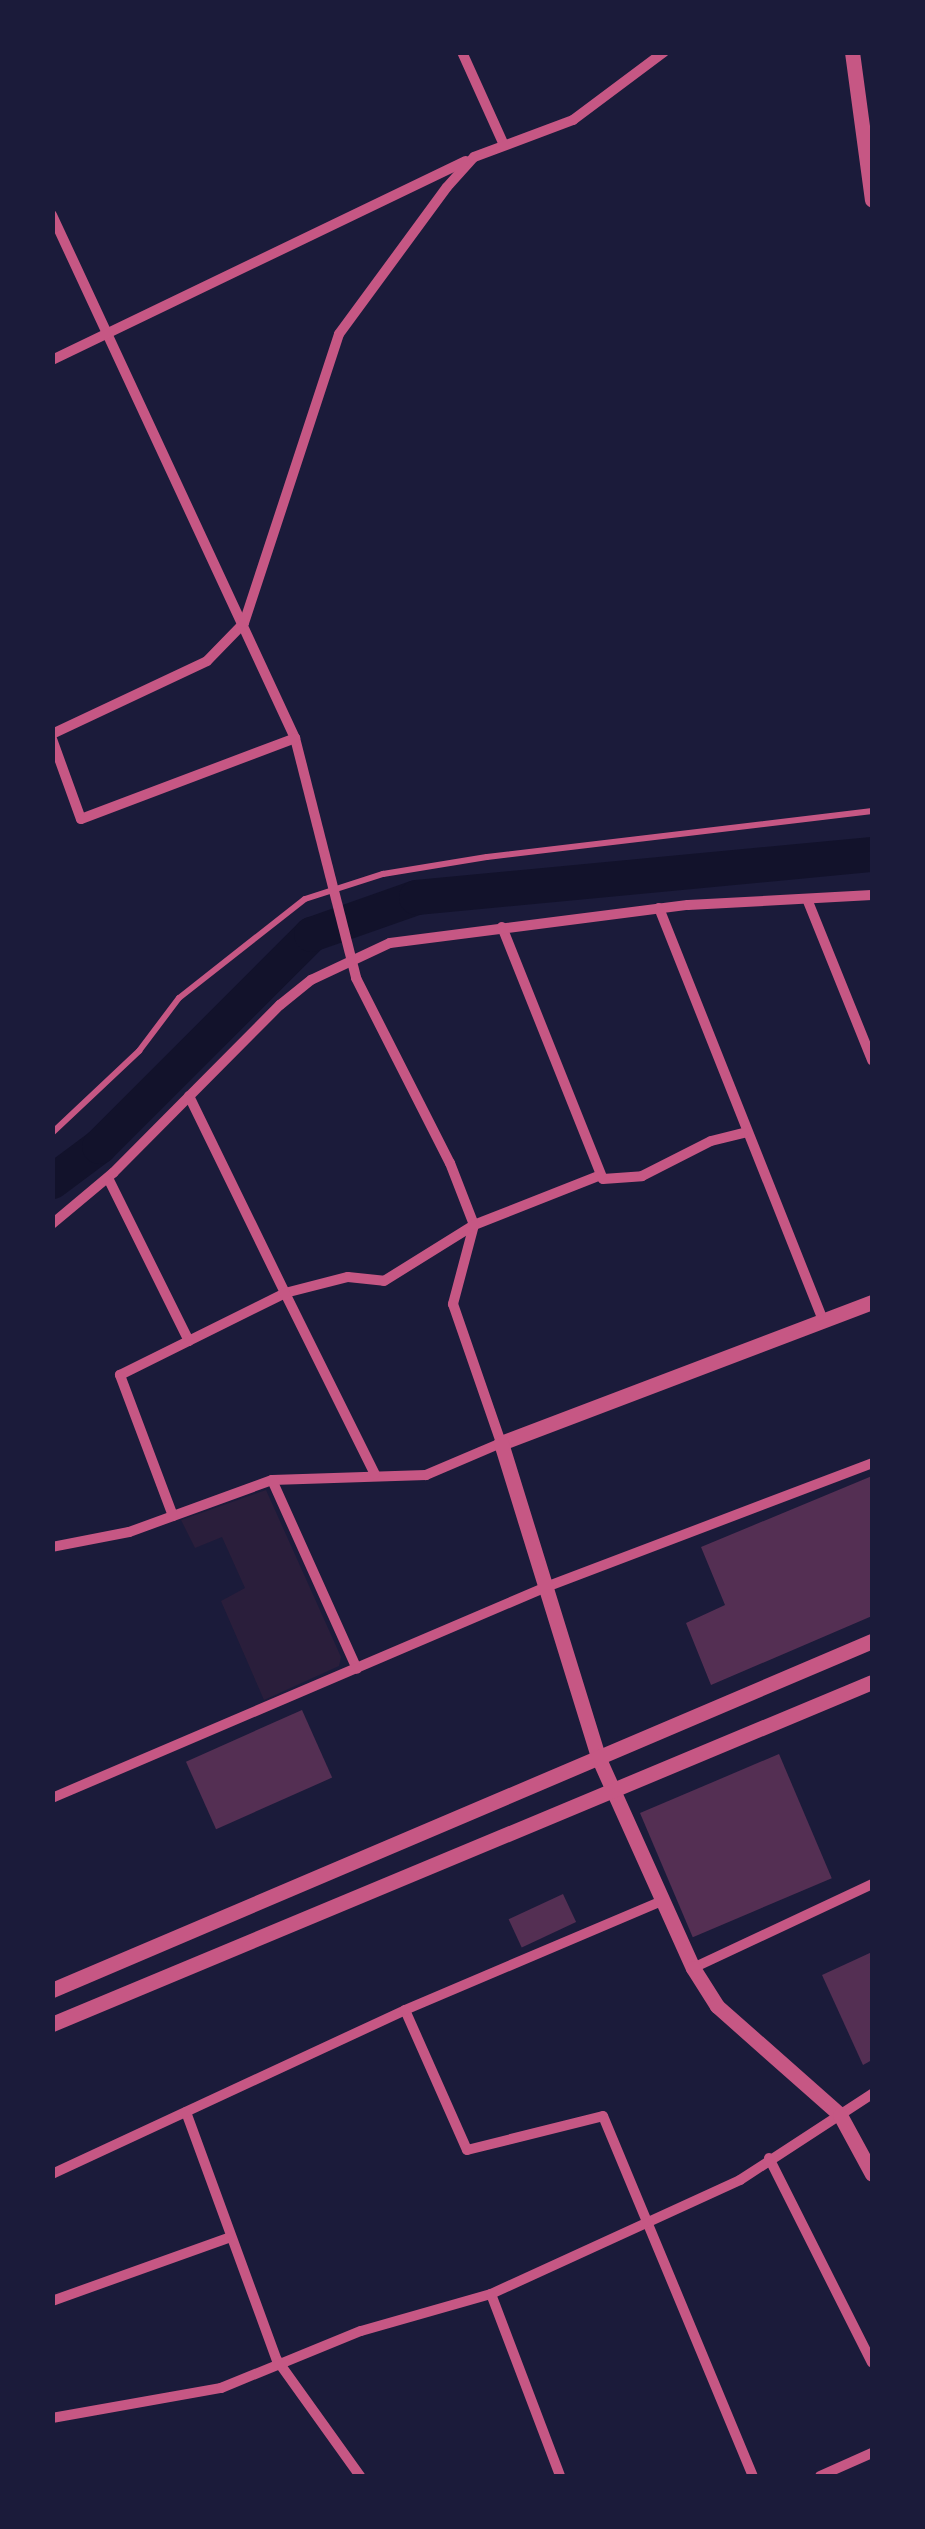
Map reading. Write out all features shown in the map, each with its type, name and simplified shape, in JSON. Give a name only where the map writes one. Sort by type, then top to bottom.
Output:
[{"type":"street","points":[[462,52],[504,145]]},
{"type":"street","points":[[52,360],[474,157],[573,120],[664,52]]},
{"type":"street","points":[[852,52],[872,200]]},
{"type":"street","points":[[295,738],[81,819],[52,736],[207,661],[244,623],[339,334],[406,236],[474,157]]},
{"type":"street","points":[[52,215],[295,738],[352,965],[450,1162],[474,1225],[453,1304],[501,1443],[599,1760],[693,1968],[717,2006],[840,2115],[872,2174]]},
{"type":"street","points":[[52,1224],[108,1178],[311,980],[352,965],[390,943],[659,908],[872,895]]},
{"type":"street","points":[[808,899],[872,1060]]},
{"type":"street","points":[[659,908],[823,1320]]},
{"type":"street","points":[[502,926],[601,1175]]},
{"type":"street","points":[[188,1096],[376,1474]]},
{"type":"street","points":[[173,1516],[120,1375],[285,1293],[348,1277],[384,1281],[474,1225],[601,1175],[632,1179],[711,1140],[746,1132]]},
{"type":"street","points":[[108,1178],[189,1340]]},
{"type":"street","points":[[52,1547],[173,1516],[272,1480],[426,1475],[872,1302]]},
{"type":"street","points":[[52,1798],[546,1587],[872,1463]]},
{"type":"street","points":[[272,1480],[357,1670]]},
{"type":"street","points":[[52,1990],[872,1641]]},
{"type":"street","points":[[52,2024],[872,1682]]},
{"type":"street","points":[[693,1968],[872,1884]]},
{"type":"street","points":[[52,2174],[405,2010],[662,1902]]},
{"type":"street","points":[[405,2010],[468,2150],[602,2116],[752,2476]]},
{"type":"street","points":[[52,2418],[221,2388],[277,2360],[491,2294],[740,2180],[872,2094]]},
{"type":"street","points":[[186,2112],[277,2360],[360,2476]]},
{"type":"street","points":[[769,2158],[872,2363]]},
{"type":"street","points":[[52,2302],[232,2237]]},
{"type":"street","points":[[491,2294],[560,2476]]},
{"type":"street","points":[[820,2476],[872,2454]]},
{"type":"lane","points":[[52,1132],[139,1051],[192,987],[265,926],[333,889],[487,857],[872,811]]},
{"type":"shaded area","points":[[266,1490],[341,1657],[339,1666],[264,1700],[221,1601],[245,1588],[222,1537],[195,1548],[181,1520]]},
{"type":"building","points":[[872,1476],[872,1616],[711,1685],[686,1623],[725,1605],[701,1547]]},
{"type":"building","points":[[302,1710],[332,1778],[216,1829],[186,1762]]},
{"type":"building","points":[[779,1754],[832,1878],[693,1937],[640,1813]]},
{"type":"building","points":[[563,1894],[576,1922],[522,1947],[509,1919]]},
{"type":"building","points":[[872,1952],[872,2060],[863,2065],[822,1975]]},
{"type":"waterway","points":[[52,1181],[99,1146],[311,934],[416,897],[872,854]]}]
